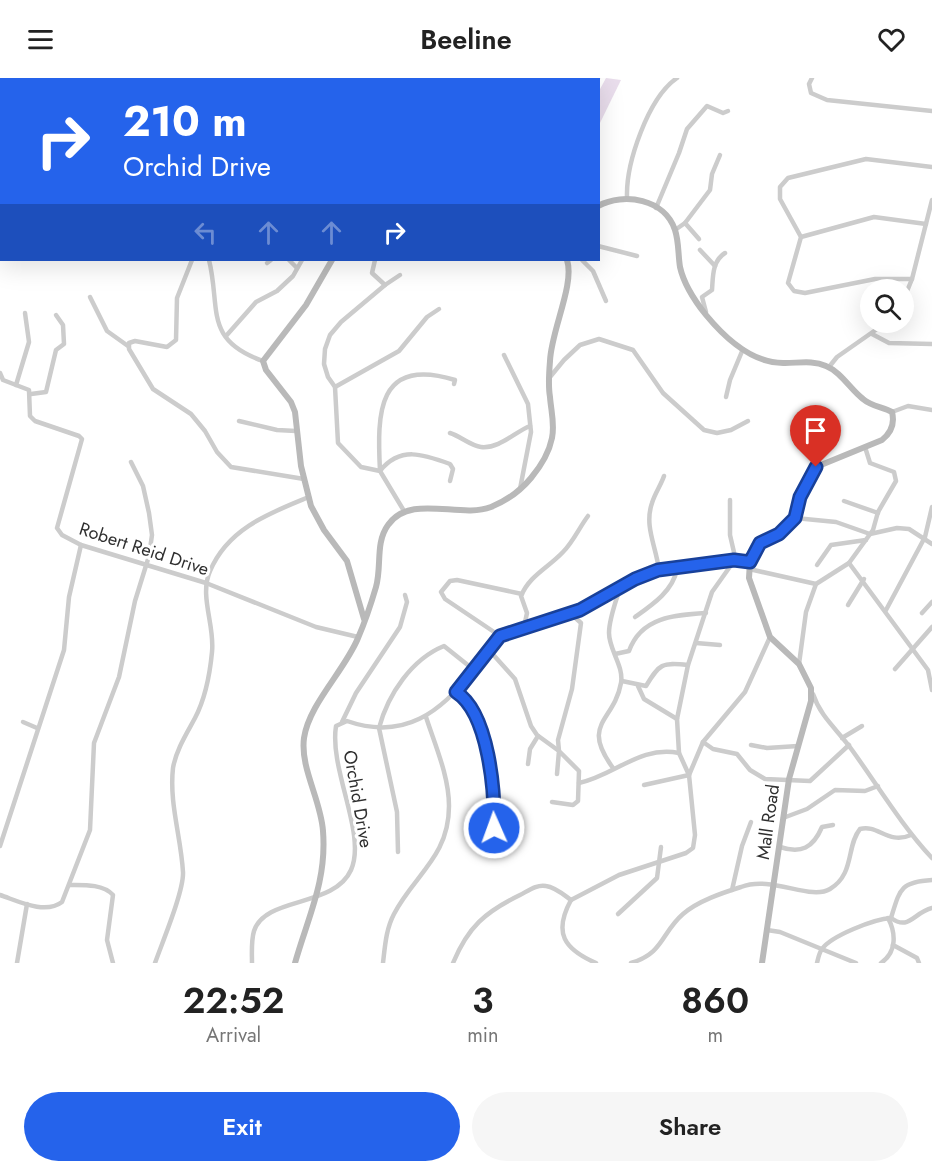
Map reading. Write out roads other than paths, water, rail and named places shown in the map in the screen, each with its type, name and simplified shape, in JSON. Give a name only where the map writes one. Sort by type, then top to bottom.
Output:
[{"type":"street","points":[[627,197],[630,165],[643,130],[664,90],[677,78]]},
{"type":"street","points":[[812,78],[809,84],[811,93],[827,100],[932,111]]},
{"type":"street","points":[[656,208],[680,153],[687,129],[707,106],[723,112],[728,111]]},
{"type":"street","points":[[675,230],[685,223],[710,190],[712,174],[720,155]]},
{"type":"street","points":[[860,283],[805,293],[794,291],[788,283],[801,237],[780,199],[780,187],[788,178],[866,159],[932,167]]},
{"type":"street","points":[[600,205],[613,199],[627,197],[656,208],[675,230],[683,277],[696,302],[707,316],[743,349],[768,362],[820,363],[829,367],[865,401],[891,412],[908,406],[932,410]]},
{"type":"street","points":[[912,279],[932,200]]},
{"type":"street","points":[[801,237],[874,217],[927,224]]},
{"type":"street","points":[[685,223],[699,239]]},
{"type":"street","points":[[924,233],[932,231]]},
{"type":"street","points":[[600,247],[637,256]]},
{"type":"street","points":[[700,250],[715,266]]},
{"type":"street","points":[[707,316],[702,297],[712,290],[715,266],[719,257],[724,253]]},
{"type":"street","points":[[128,346],[135,341],[167,347],[176,340],[177,298],[192,261]]},
{"type":"street","points":[[209,261],[215,318],[225,336],[238,349],[264,361]]},
{"type":"street","points":[[290,261],[297,268]]},
{"type":"street","points":[[225,336],[256,302],[277,291],[301,261]]},
{"type":"street","points":[[331,261],[306,305],[264,361],[266,370],[291,402],[295,412],[296,431],[309,497],[317,520],[347,561],[364,620]]},
{"type":"street","points":[[375,261],[372,273],[385,285]]},
{"type":"street","points":[[295,963],[318,896],[323,867],[323,830],[305,754],[304,736],[311,718],[358,637],[376,587],[385,530],[396,516],[412,509],[468,511],[490,507],[520,489],[535,473],[550,447],[554,422],[549,396],[554,333],[568,281],[567,261]]},
{"type":"street","points":[[583,261],[596,278],[606,301]]},
{"type":"street","points":[[380,471],[361,467],[339,443],[335,387],[328,377],[324,364],[325,349],[330,335],[362,302],[400,275]]},
{"type":"street","points":[[596,278],[605,282]]},
{"type":"street","points":[[90,297],[107,331],[128,346],[153,389],[191,414],[205,431],[217,452],[231,467],[304,479]]},
{"type":"street","points":[[335,387],[399,351],[427,317],[440,309]]},
{"type":"street","points":[[16,385],[29,342],[26,313]]},
{"type":"street","points":[[0,374],[2,383],[16,385],[29,390],[31,394],[46,392],[56,350],[64,344],[63,325],[57,315]]},
{"type":"street","points":[[829,367],[837,357],[872,334],[889,343],[932,344]]},
{"type":"street","points":[[550,377],[580,345],[598,339],[633,350],[663,393],[704,430],[717,433],[731,430],[748,421]]},
{"type":"street","points":[[726,398],[730,380],[743,349]]},
{"type":"street","points":[[504,355],[528,404],[530,426],[520,489]]},
{"type":"street","points":[[404,512],[380,471],[380,413],[394,384],[404,376],[420,374],[455,380],[454,384]]},
{"type":"street","name":"Robert Reid Drive","points":[[31,394],[30,416],[35,421],[80,436],[82,439],[57,528],[62,535],[81,545],[206,583],[306,624],[358,637]]},
{"type":"street","points":[[891,412],[893,419],[890,434],[816,467],[803,489],[795,518],[779,534],[760,543],[750,566],[749,578],[770,637],[799,664],[818,707],[830,727],[849,745],[911,835],[932,858]]},
{"type":"street","points":[[239,421],[277,430],[296,431]]},
{"type":"street","points":[[450,433],[480,447],[504,441],[516,431],[530,426]]},
{"type":"street","points":[[799,664],[806,612],[816,584],[849,562],[866,540],[897,476],[894,472],[870,464],[865,447]]},
{"type":"street","points":[[380,471],[393,457],[411,453],[450,464],[453,469],[450,481]]},
{"type":"street","points":[[0,895],[27,904],[57,906],[62,902],[70,885],[90,830],[94,743],[118,677],[152,535],[150,513],[143,486],[131,462]]},
{"type":"street","points":[[658,570],[657,551],[650,537],[649,514],[664,476]]},
{"type":"street","points":[[155,963],[183,874],[173,799],[173,766],[196,716],[209,670],[212,633],[206,583],[210,570],[221,552],[249,524],[263,515],[309,497]]},
{"type":"street","points":[[596,963],[580,956],[565,941],[562,921],[571,900],[619,875],[686,853],[695,843],[688,774],[679,753],[677,719],[688,665],[712,592],[735,560],[729,535],[730,500]]},
{"type":"street","points":[[844,501],[878,513]]},
{"type":"street","points":[[885,610],[925,537],[932,507]]},
{"type":"street","points":[[524,627],[527,613],[522,594],[537,572],[562,554],[588,516]]},
{"type":"street","points":[[795,518],[836,522],[870,534],[897,528],[909,529],[925,537],[932,544]]},
{"type":"street","points":[[817,565],[831,545],[866,540]]},
{"type":"street","points":[[0,846],[64,650],[69,597],[81,545]]},
{"type":"street","points":[[522,594],[457,580],[450,581],[441,592],[445,599],[500,636],[570,613],[658,570],[735,560],[816,584]]},
{"type":"street","points":[[849,562],[864,579],[876,602],[885,610],[910,649],[930,670],[932,690]]},
{"type":"street","points":[[635,617],[661,597],[675,579],[677,569]]},
{"type":"street","points":[[848,605],[864,579]]},
{"type":"street","points":[[613,768],[603,754],[598,731],[615,702],[622,681],[609,632],[620,588]]},
{"type":"street","points":[[342,722],[356,693],[400,627],[407,602],[405,596]]},
{"type":"street","points":[[922,613],[932,602]]},
{"type":"street","points":[[557,774],[558,740],[572,689],[581,623],[570,613]]},
{"type":"street","points":[[615,654],[629,651],[634,637],[654,620],[677,614],[706,613]]},
{"type":"street","points":[[895,669],[910,649],[932,627]]},
{"type":"street","name":"Orchid Drive","points":[[318,896],[333,891],[346,879],[356,853],[335,749],[336,726],[342,722],[379,728],[426,717],[456,692],[500,636]]},
{"type":"street","points":[[644,785],[688,774],[704,742],[745,692],[770,637]]},
{"type":"street","points":[[696,643],[720,645]]},
{"type":"street","points":[[398,852],[397,812],[379,728],[382,716],[403,680],[428,653],[444,646],[474,670]]},
{"type":"street","points":[[489,650],[515,679],[531,726],[538,736],[559,751],[579,771],[578,801],[573,805],[552,802]]},
{"type":"street","points":[[622,681],[646,686],[653,670],[660,666],[688,665]]},
{"type":"street","points":[[638,686],[644,699],[677,719]]},
{"type":"street","name":"Mall Road","points":[[762,963],[789,779],[811,701],[811,688]]},
{"type":"street","points":[[456,692],[467,699],[480,725],[490,768],[494,804],[494,846]]},
{"type":"street","points":[[383,963],[388,929],[394,914],[436,857],[447,824],[449,796],[426,717]]},
{"type":"street","points":[[23,722],[37,728]]},
{"type":"street","points":[[842,738],[862,726]]},
{"type":"street","points":[[528,764],[530,749],[538,736]]},
{"type":"street","points":[[704,742],[713,749],[737,754],[759,777],[771,780],[810,781],[849,745]]},
{"type":"street","points":[[751,745],[767,748],[798,746]]},
{"type":"street","points":[[579,783],[656,753],[666,751],[679,753]]},
{"type":"street","points":[[783,818],[807,809],[836,790],[865,791],[878,786]]},
{"type":"street","points":[[732,890],[742,846],[751,822]]},
{"type":"street","points":[[780,847],[798,852],[806,849],[818,836],[822,827],[832,825]]},
{"type":"street","points":[[631,963],[648,956],[659,948],[680,916],[732,890],[751,884],[775,883],[810,892],[830,889],[845,873],[860,829],[869,828],[897,839],[911,835]]},
{"type":"street","points":[[618,914],[657,878],[661,847]]},
{"type":"street","points":[[881,963],[888,957],[893,945],[893,927],[889,918],[903,886],[911,881],[932,880]]},
{"type":"street","points":[[70,885],[101,888],[113,896],[107,940],[113,963]]},
{"type":"street","points":[[453,963],[462,942],[481,917],[514,898],[543,885],[554,888],[571,900]]},
{"type":"street","points":[[252,963],[252,938],[258,923],[271,913],[318,896]]},
{"type":"street","points":[[17,963],[27,904]]},
{"type":"street","points":[[817,963],[822,948],[846,932],[889,918],[899,924],[907,924],[923,910],[932,908]]},
{"type":"street","points":[[767,930],[780,932],[856,963]]},
{"type":"street","points":[[893,945],[919,963]]}]
